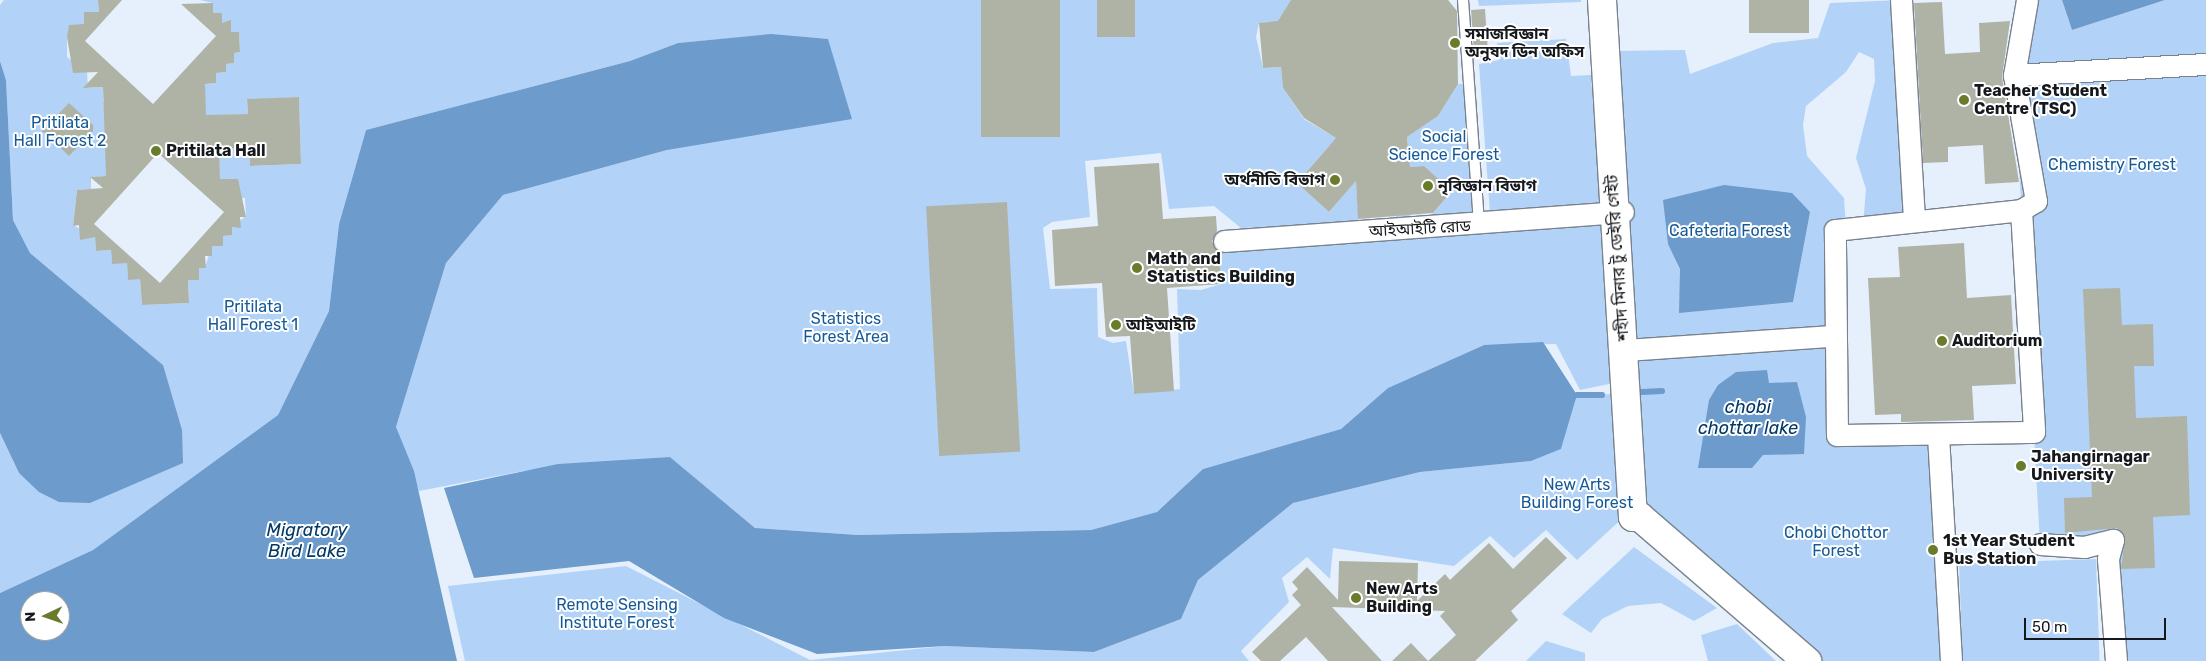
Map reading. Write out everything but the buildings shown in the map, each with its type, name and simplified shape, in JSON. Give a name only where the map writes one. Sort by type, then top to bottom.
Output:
[{"type":"street","points":[[1901,0],[1914,219]]},
{"type":"street","points":[[2021,210],[2034,432],[1938,435],[1837,435],[1833,336],[1835,230],[1914,219],[2021,210],[2036,201],[2014,75],[2027,0]]},
{"type":"street","name":"শহীদ মিনার টু ডেইরি গেইট","points":[[1608,6],[1636,517],[1807,661]]},
{"type":"street","points":[[2014,75],[2206,64]]},
{"type":"street","name":"আইআইটি রোড","points":[[1224,240],[1479,226],[1619,212]]},
{"type":"street","points":[[1628,350],[1833,336]]},
{"type":"street","points":[[1938,435],[1951,661]]},
{"type":"street","points":[[2040,544],[2084,547],[2113,540],[2108,559],[2116,661]]},
{"type":"lane","points":[[1463,0],[1479,226]]},
{"type":"green space","name":"Statistics Forest Area","points":[[4,0],[98,0],[99,12],[84,13],[84,24],[67,38],[67,57],[87,72],[88,88],[103,87],[103,102],[108,102],[106,176],[91,177],[91,189],[77,190],[73,225],[95,237],[96,251],[111,250],[112,263],[127,263],[128,279],[140,279],[142,305],[189,303],[188,280],[199,280],[199,268],[205,267],[212,246],[223,246],[223,236],[232,235],[232,227],[246,216],[245,198],[239,198],[220,179],[202,149],[249,148],[250,166],[301,164],[299,97],[247,100],[248,114],[200,116],[205,84],[216,83],[216,73],[226,72],[226,64],[234,63],[234,53],[240,52],[239,32],[231,32],[231,22],[222,23],[222,13],[213,13],[212,3],[200,0],[1293,0],[1280,22],[1259,23],[1256,37],[1263,68],[1281,67],[1283,88],[1304,119],[1336,138],[1353,142],[1329,146],[1297,183],[1329,212],[1356,181],[1359,224],[1241,228],[1214,206],[1169,209],[1161,153],[1085,161],[1090,217],[1052,222],[1043,228],[1050,289],[1097,288],[1098,337],[1113,343],[1126,341],[1134,394],[1180,389],[1177,289],[1201,290],[1221,284],[1219,252],[1605,221],[1619,382],[1580,390],[1556,344],[1484,345],[1388,388],[1341,429],[1203,469],[1157,512],[1091,530],[858,535],[755,528],[670,457],[523,471],[419,491],[396,427],[446,263],[503,195],[667,150],[828,39],[755,36],[678,43],[630,61],[366,130],[339,224],[329,311],[278,415],[93,550],[0,593],[0,433],[19,473],[163,365],[30,253],[13,220],[6,80],[0,61],[0,5]]},
{"type":"green space","points":[[1478,0],[1581,0],[1581,2],[1479,6]]},
{"type":"green space","points":[[1901,0],[1909,220],[1863,225],[1866,189],[1856,158],[1875,81],[1874,59],[1859,52],[1846,72],[1806,106],[1803,125],[1807,156],[1844,198],[1846,228],[1836,230],[1837,435],[1938,435],[1951,661],[1807,661],[1640,517],[1613,51],[1685,50],[1690,74],[1773,43],[1818,38],[1830,3]]},
{"type":"green space","name":"Chemistry Forest","points":[[2027,0],[2062,0],[2072,30],[2165,0],[2206,0],[2206,661],[2119,661],[2113,540],[2040,544],[2014,75]]},
{"type":"green space","points":[[1566,39],[1571,76],[1591,75],[1600,206],[1490,213],[1479,64],[1499,60],[1497,43]]},
{"type":"green space","name":"Social Science Forest","points":[[1458,84],[1468,84],[1476,226],[1397,230],[1395,202],[1422,226],[1452,191],[1424,166],[1410,167],[1407,137],[1438,116]]},
{"type":"green space","name":"New Arts Building Forest","points":[[1619,394],[1626,515],[1577,560],[1546,530],[1514,558],[1490,536],[1454,566],[1333,548],[1330,579],[1307,557],[1282,578],[1289,602],[1241,651],[1249,661],[465,661],[448,586],[626,566],[810,660],[945,646],[1094,652],[1181,619],[1198,580],[1293,503],[1420,472],[1531,461],[1561,449],[1577,395]]},
{"type":"green space","points":[[1634,547],[1717,608],[1694,621],[1661,603],[1628,606],[1602,619],[1591,633],[1562,614]]},
{"type":"green space","points":[[2096,559],[2100,661],[1962,661],[1959,564]]},
{"type":"green space","points":[[1737,624],[1776,661],[1708,661],[1701,635]]},
{"type":"green space","points":[[1546,641],[1585,653],[1585,661],[1526,661]]},
{"type":"water","points":[[2062,0],[2165,0],[2072,30]]},
{"type":"water","name":"Migratory Bird Lake","points":[[771,34],[828,39],[852,119],[667,150],[503,195],[446,263],[396,427],[414,471],[457,661],[0,661],[0,593],[93,550],[278,415],[329,311],[339,224],[366,130],[630,61],[678,43]]},
{"type":"water","points":[[0,61],[6,80],[13,220],[30,253],[163,365],[182,430],[183,463],[90,503],[59,502],[39,492],[19,473],[0,433]]},
{"type":"water","points":[[1724,185],[1792,193],[1810,212],[1793,302],[1679,313],[1680,269],[1668,244],[1663,200]]},
{"type":"water","points":[[1543,342],[1577,395],[1561,449],[1531,461],[1420,472],[1293,503],[1198,580],[1181,619],[1094,652],[945,646],[817,654],[724,618],[629,561],[474,578],[444,488],[558,464],[670,457],[755,528],[858,535],[1091,530],[1157,512],[1203,469],[1341,429],[1388,388],[1484,345]]},
{"type":"water","name":"chobi chottar lake","points":[[1767,370],[1769,383],[1797,382],[1806,417],[1804,454],[1763,455],[1752,468],[1698,468],[1709,400],[1718,385],[1736,372]]},
{"type":"waterway","points":[[1642,392],[1662,391]]},
{"type":"waterway","points":[[1577,395],[1602,395]]},
{"type":"place","name":"সমাজবিজ্ঞান অনুষদ ডিন অফিস","points":[[1455,43]]},
{"type":"place","name":"Teacher Student Centre (TSC)","points":[[1964,100]]},
{"type":"place","name":"Pritilata Hall","points":[[156,151]]},
{"type":"place","name":"অর্থনীতি বিভাগ","points":[[1335,180]]},
{"type":"place","name":"নৃবিজ্ঞান বিভাগ","points":[[1428,186]]},
{"type":"place","name":"Math and Statistics Building","points":[[1137,268]]},
{"type":"place","name":"আইআইটি","points":[[1116,325]]},
{"type":"place","name":"Auditorium","points":[[1942,341]]},
{"type":"place","name":"Jahangirnagar University","points":[[2021,466]]},
{"type":"place","name":"1st Year Student Bus Station","points":[[1933,550]]},
{"type":"place","name":"New Arts Building","points":[[1356,598]]},
{"type":"park label","name":"Pritilata Hall Forest 2","points":[[60,132]]},
{"type":"park label","name":"Cafeteria Forest","points":[[1729,231]]},
{"type":"park label","name":"Pritilata Hall Forest 1","points":[[253,316]]},
{"type":"park label","name":"Chobi Chottor Forest","points":[[1836,542]]},
{"type":"park label","name":"Remote Sensing Institute Forest","points":[[617,614]]}]
